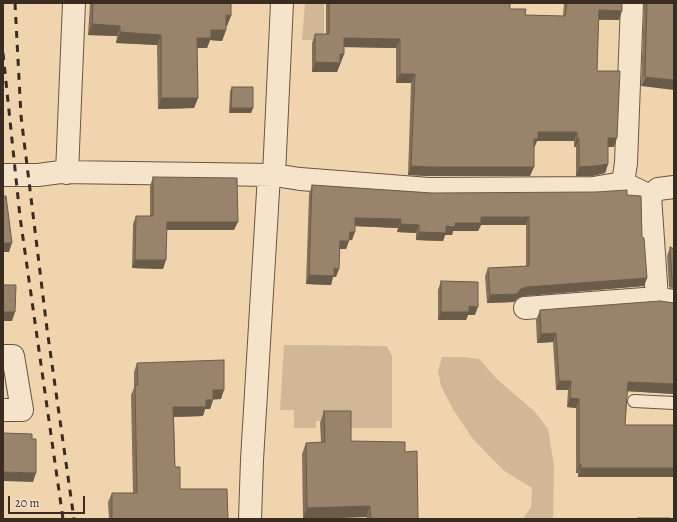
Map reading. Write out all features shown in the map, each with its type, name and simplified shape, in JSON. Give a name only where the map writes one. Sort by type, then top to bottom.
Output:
[{"type":"street","points":[[67,173],[74,3]]},
{"type":"street","points":[[250,519],[252,460],[282,3]]},
{"type":"street","points":[[623,183],[626,163],[632,3]]},
{"type":"street","points":[[3,175],[67,173],[271,175],[300,179],[429,189],[593,188],[623,183],[650,196]]},
{"type":"street","points":[[650,196],[658,189],[674,187]]},
{"type":"street","points":[[525,308],[665,300],[650,196]]},
{"type":"street","points":[[3,356],[13,356],[22,410],[3,410]]},
{"type":"lane","points":[[634,401],[674,403]]},
{"type":"shaded area","points":[[305,3],[324,3],[324,40],[302,40]]},
{"type":"shaded area","points":[[284,345],[387,346],[392,356],[392,428],[349,428],[349,421],[316,421],[316,428],[294,428],[294,410],[280,410]]},
{"type":"shaded area","points":[[442,357],[479,359],[497,379],[535,412],[548,429],[554,466],[553,519],[523,519],[531,507],[532,488],[503,470],[473,439],[453,409],[441,386],[438,371]]},
{"type":"building","points":[[93,3],[231,3],[231,16],[226,15],[226,30],[211,30],[211,38],[197,38],[198,98],[161,98],[161,35],[120,32],[120,26],[92,24]]},
{"type":"building","points":[[329,3],[510,3],[510,9],[526,9],[525,15],[565,16],[567,3],[622,3],[622,11],[599,10],[597,71],[620,71],[617,138],[608,138],[608,164],[579,167],[579,138],[577,138],[577,132],[538,132],[538,139],[534,139],[534,167],[411,166],[415,74],[400,74],[400,39],[344,38],[344,54],[340,54],[340,63],[315,62],[315,34],[329,34]]},
{"type":"building","points":[[647,3],[674,3],[674,80],[645,77]]},
{"type":"building","points":[[232,87],[253,87],[253,108],[231,108]]},
{"type":"building","points":[[153,177],[237,178],[238,222],[167,222],[166,260],[135,260],[136,216],[153,216]]},
{"type":"building","points":[[312,185],[432,193],[596,192],[627,190],[627,195],[641,196],[642,237],[644,238],[647,278],[527,287],[521,289],[517,294],[490,295],[488,268],[529,266],[529,217],[481,217],[481,223],[455,223],[455,227],[446,226],[446,233],[419,232],[419,225],[400,224],[401,219],[355,218],[355,232],[350,232],[349,241],[340,241],[339,269],[334,268],[334,276],[309,275]]},
{"type":"building","points":[[3,196],[6,196],[12,243],[3,243]]},
{"type":"building","points":[[670,247],[674,249],[674,279],[672,278]]},
{"type":"building","points":[[441,281],[478,282],[478,307],[469,306],[469,312],[441,312]]},
{"type":"building","points":[[3,285],[16,285],[15,312],[3,312]]},
{"type":"building","points":[[660,301],[674,303],[674,384],[628,382],[625,425],[674,425],[674,468],[581,468],[581,464],[579,464],[579,399],[570,398],[571,381],[559,381],[556,333],[541,334],[540,310]]},
{"type":"building","points":[[224,360],[224,390],[213,390],[213,400],[206,400],[206,407],[173,407],[175,467],[180,467],[180,489],[227,489],[228,519],[112,519],[112,493],[137,493],[135,385],[138,385],[137,363]]},
{"type":"building","points":[[324,411],[351,411],[351,441],[405,442],[405,452],[417,451],[418,519],[371,519],[370,506],[307,508],[306,443],[325,442]]},
{"type":"building","points":[[3,433],[32,434],[32,439],[36,439],[36,473],[3,472]]},
{"type":"building","points":[[670,518],[670,519],[638,519]]},
{"type":"railway","points":[[15,3],[21,116],[47,329],[74,519]]},
{"type":"railway","points":[[3,53],[20,217],[63,519]]}]
